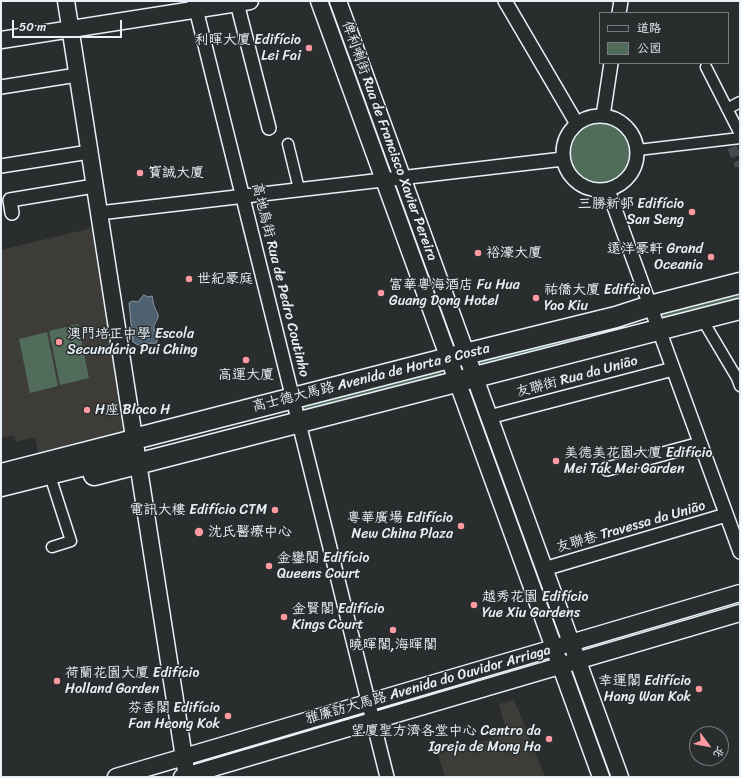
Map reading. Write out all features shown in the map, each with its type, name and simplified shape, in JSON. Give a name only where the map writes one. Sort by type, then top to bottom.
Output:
[{"type":"main road","name":"高士德大馬路 Avenida de Horta e Costa","points":[[1,473],[457,356],[616,317],[650,306],[740,283]]},
{"type":"main road","name":"高士德大馬路 Avenida de Horta e Costa","points":[[1,499],[740,309]]},
{"type":"main road","points":[[1,486],[109,458],[122,450],[134,439]]},
{"type":"street","points":[[66,1],[184,757],[185,777]]},
{"type":"street","name":"俾利喇街 Rua de Francisco Xavier Pereira","points":[[319,1],[384,180],[466,379],[554,648],[601,777]]},
{"type":"street","name":"俾利喇街 Rua de Francisco Xavier Pereira","points":[[338,1],[402,178],[457,356]]},
{"type":"street","points":[[505,1],[577,124]]},
{"type":"street","points":[[619,12],[621,1]]},
{"type":"street","points":[[1,40],[70,29],[195,5],[244,2],[268,128]]},
{"type":"street","name":"高地烏街 Rua de Pedro Coutinho","points":[[195,5],[387,777]]},
{"type":"street","points":[[603,116],[611,64]]},
{"type":"street","points":[[706,67],[740,134]]},
{"type":"street","points":[[1,87],[77,75]]},
{"type":"street","points":[[727,109],[740,102]]},
{"type":"street","points":[[603,116],[618,120],[628,128],[635,138],[638,150],[637,162],[632,174],[623,183],[608,190],[600,191],[588,189],[577,183],[569,174],[563,159],[563,150],[566,138],[577,124],[588,118],[603,116]]},
{"type":"street","points":[[638,150],[731,143],[740,138]]},
{"type":"street","points":[[288,144],[299,189]]},
{"type":"street","points":[[1,166],[89,152]]},
{"type":"street","points":[[99,213],[563,159]]},
{"type":"street","points":[[12,213],[10,200],[94,186]]},
{"type":"street","points":[[608,190],[740,552]]},
{"type":"street","points":[[702,319],[737,378],[740,386]]},
{"type":"street","name":"友聯街 Rua da União","points":[[489,417],[673,369]]},
{"type":"street","name":"俾利喇街 Rua de Francisco Xavier Pereira","points":[[466,379],[489,417],[620,777]]},
{"type":"street","points":[[607,469],[700,444]]},
{"type":"street","points":[[52,547],[71,541],[53,485]]},
{"type":"street","name":"友聯巷 Travessa da União","points":[[544,569],[726,515]]},
{"type":"street","name":"雅廉訪大馬路 Avenida do Ouvidor Arriaga","points":[[116,777],[740,593]]},
{"type":"street","name":"雅廉訪大馬路 Avenida do Ouvidor Arriaga","points":[[185,777],[740,613]]},
{"type":"shaded area","name":"澳門培正中學 Escola Secundária Pui Ching","points":[[100,226],[132,434],[39,458],[35,437],[16,442],[14,435],[1,438],[1,250]]},
{"type":"shaded area","points":[[514,700],[545,777],[445,777],[438,754],[507,734],[499,704]]},
{"type":"green space","points":[[595,123],[607,123],[623,132],[630,142],[632,154],[630,166],[623,176],[607,185],[595,185],[584,180],[575,171],[570,160],[570,148],[575,137],[584,128]]},
{"type":"green space","points":[[397,187],[454,340],[451,340],[394,189]]},
{"type":"green space","points":[[740,289],[740,302],[667,321],[661,319],[661,311]]},
{"type":"green space","points":[[626,323],[622,331],[483,365],[480,363],[480,360]]},
{"type":"green space","points":[[78,324],[89,378],[60,385],[49,331]]},
{"type":"green space","points":[[47,332],[58,386],[30,393],[19,339]]},
{"type":"green space","points":[[437,370],[441,371],[442,374],[440,377],[305,413],[303,411],[303,408],[309,404]]},
{"type":"green space","points":[[470,393],[473,393],[564,641],[560,644],[469,395]]},
{"type":"green space","points":[[740,599],[740,606],[588,651],[585,649],[586,645]]},
{"type":"green space","points":[[536,660],[536,665],[381,712],[377,711],[376,706]]},
{"type":"green space","points":[[574,674],[615,777],[607,777],[571,679]]},
{"type":"green space","points":[[356,714],[357,718],[197,765],[196,764],[196,762]]},
{"type":"water","points":[[144,295],[148,297],[152,296],[158,315],[158,319],[154,327],[158,339],[156,343],[145,343],[138,345],[133,342],[129,303],[132,301],[138,302]]},
{"type":"tunnel","points":[[732,147],[740,166]]},
{"type":"place","name":"利暉大廈 Edifício Lei Fai","points":[[309,48]]},
{"type":"place","name":"寶誠大廈","points":[[140,173]]},
{"type":"place","name":"三勝新邨 Edifício San Seng","points":[[692,212]]},
{"type":"place","name":"裕濠大廈","points":[[478,253]]},
{"type":"place","name":"遠洋豪軒 Grand Oceania","points":[[711,257]]},
{"type":"place","name":"世紀豪庭","points":[[189,279]]},
{"type":"place","name":"富華粵海酒店 Fu Hua Guang Dong Hotel","points":[[381,293]]},
{"type":"place","name":"祐僑大廈 Edifício Yao Kiu","points":[[536,298]]},
{"type":"place","name":"澳門培正中學 Escola Secundária Pui Ching","points":[[59,342]]},
{"type":"place","name":"高運大廈","points":[[246,360]]},
{"type":"place","name":"H座 Bloco H","points":[[87,410]]},
{"type":"place","name":"美德美花園大廈 Edifício Mei Tak Mei Garden","points":[[556,461]]},
{"type":"place","name":"電訊大樓 Edifício CTM","points":[[275,510]]},
{"type":"place","name":"粵華廣場 Edifício New China Plaza","points":[[461,526]]},
{"type":"place","name":"沈氏醫療中心","points":[[199,532]]},
{"type":"place","name":"金鑾閣 Edifício Queens Court","points":[[269,566]]},
{"type":"place","name":"越秀花園 Edifício Yue Xiu Gardens","points":[[474,605]]},
{"type":"place","name":"金賢閣 Edifício Kings Court","points":[[284,617]]},
{"type":"place","name":"曉暉閣,海暉閣","points":[[393,630]]},
{"type":"place","name":"荷蘭花園大廈 Edifício Holland Garden","points":[[57,681]]},
{"type":"place","name":"幸運閣 Edifício Hang Wan Kok","points":[[699,689]]},
{"type":"place","name":"芬香閣 Edifício Fan Heong Kok","points":[[228,716]]},
{"type":"place","name":"望廈聖方濟各堂中心 Centro da Igreja de Mong Ha","points":[[549,739]]}]
